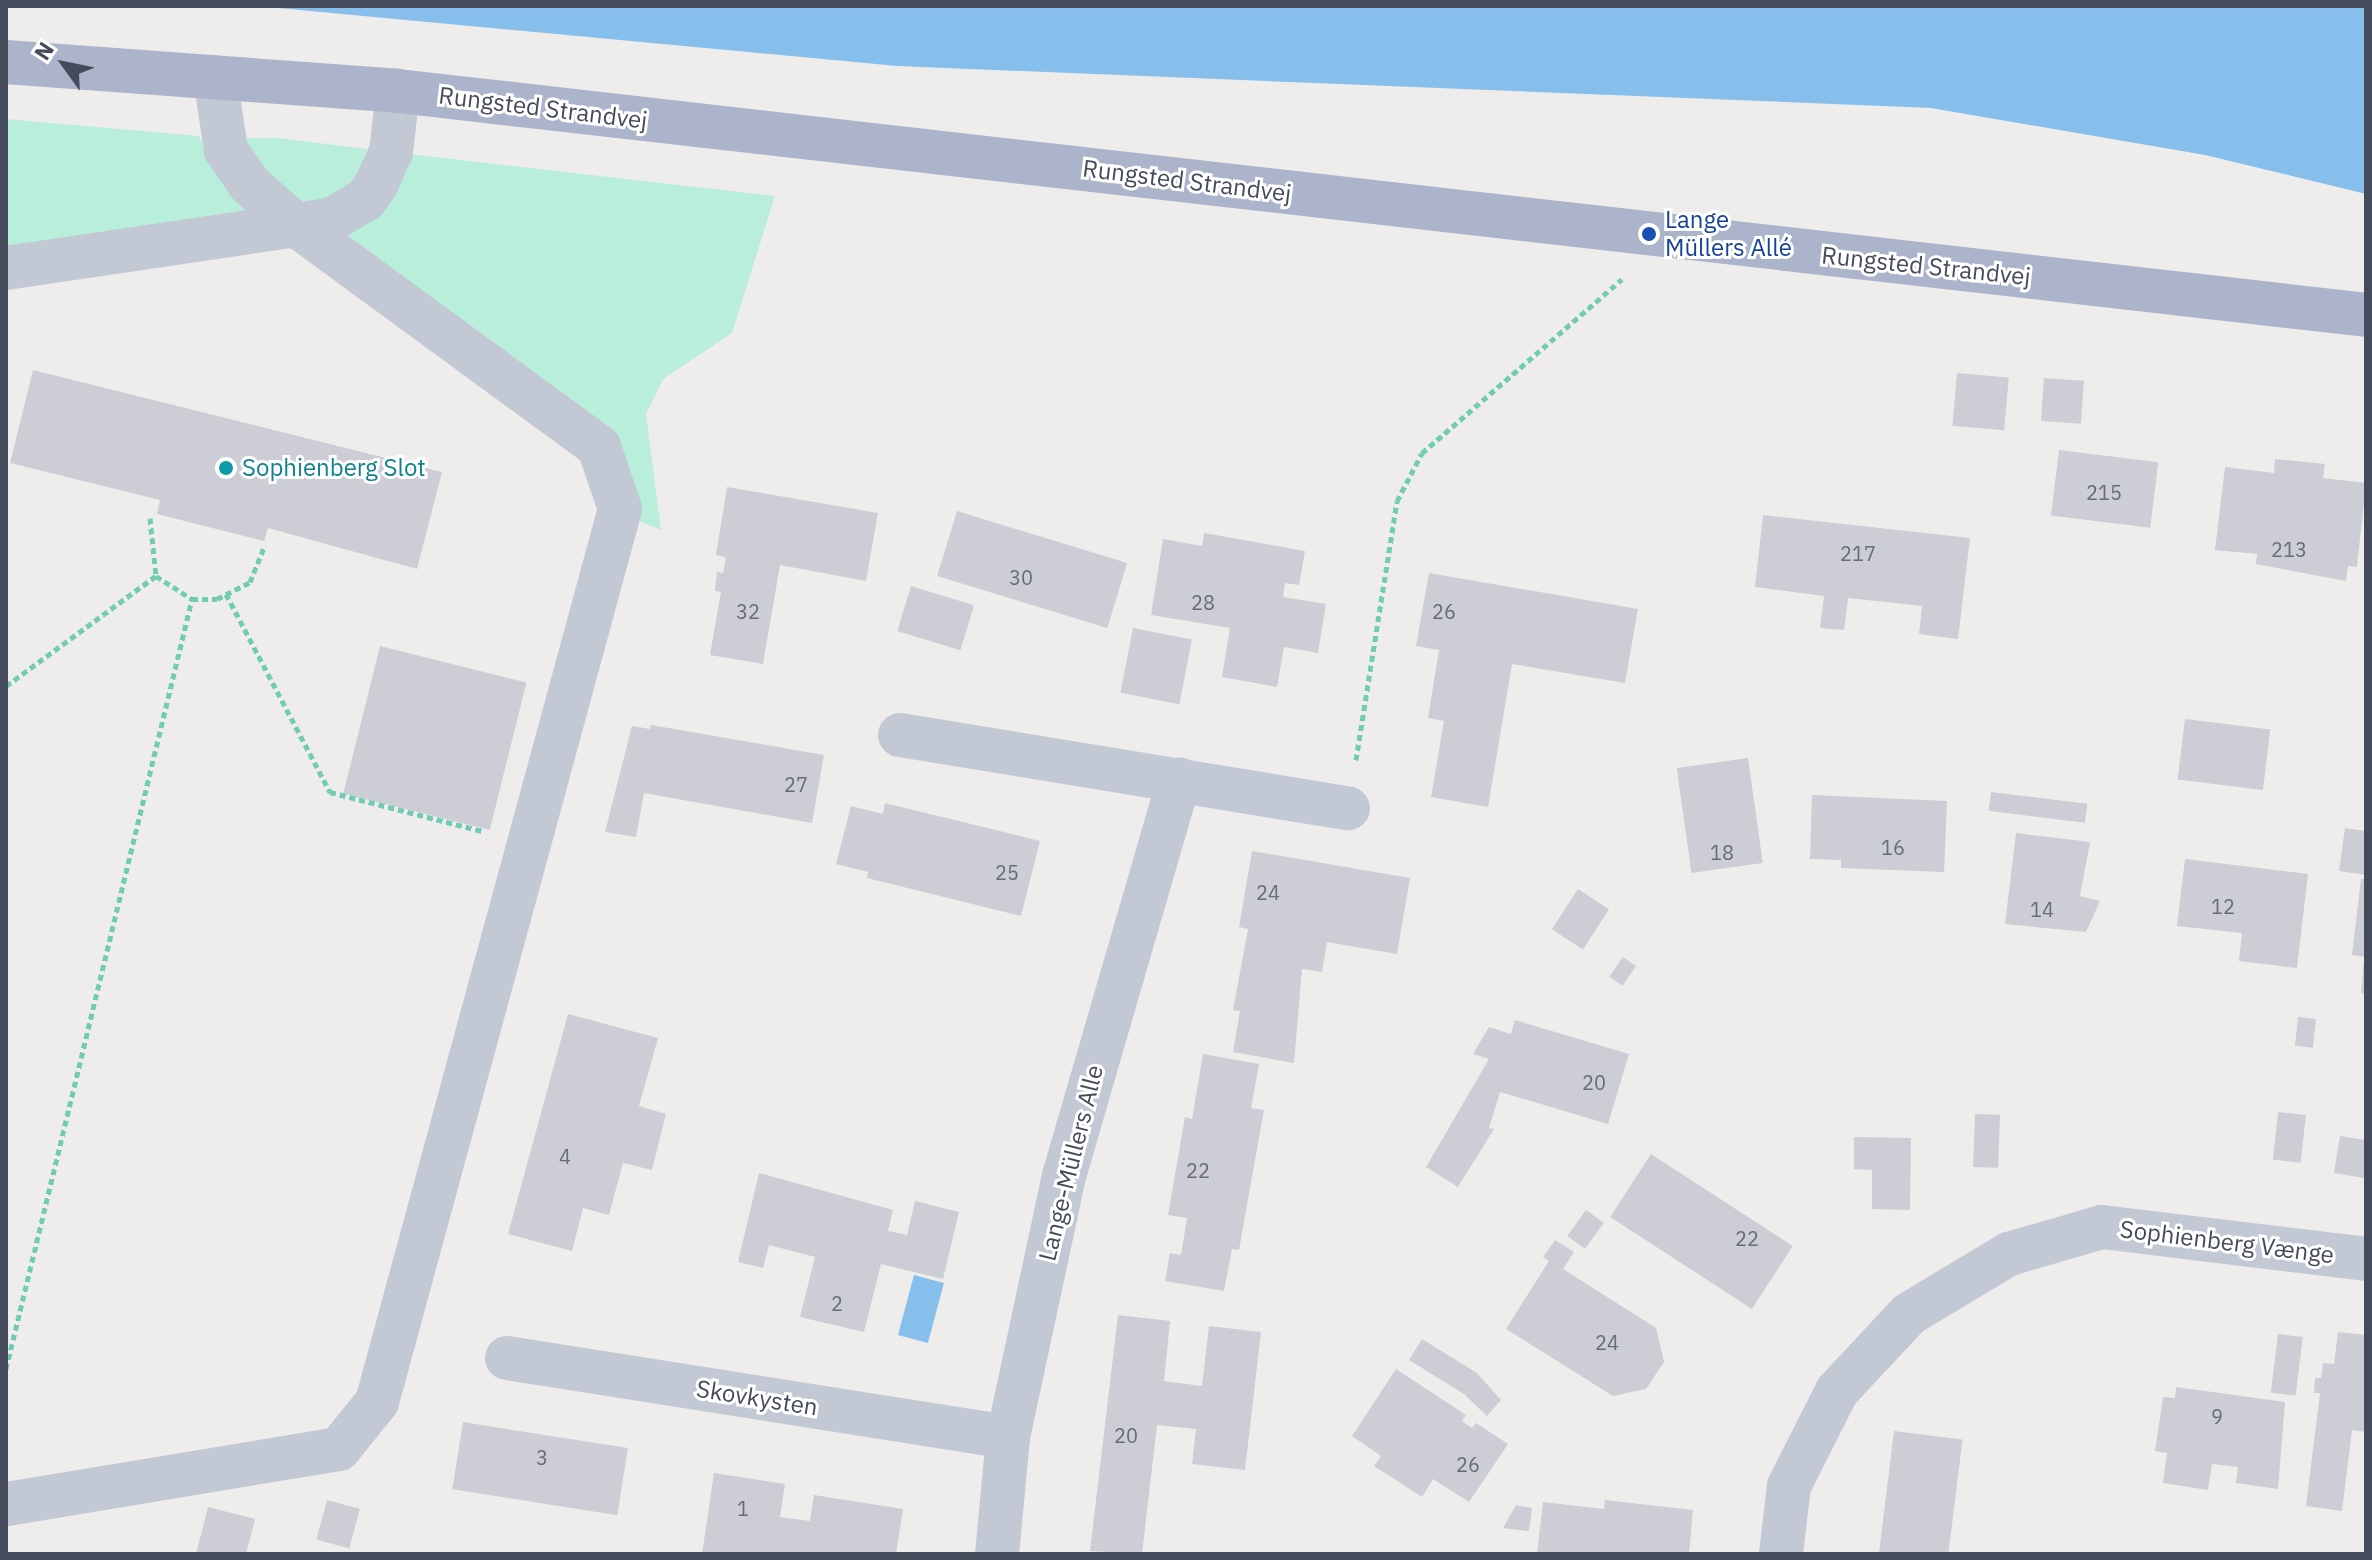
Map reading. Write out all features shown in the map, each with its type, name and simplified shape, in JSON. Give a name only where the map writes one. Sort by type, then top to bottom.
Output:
[{"type":"main road","name":"Rungsted Strandvej","points":[[6,62],[398,91],[2366,315]]},
{"type":"street","points":[[6,1504],[339,1449],[377,1402],[620,509],[599,447],[296,225],[250,185],[226,150],[215,77]]},
{"type":"street","points":[[6,268],[332,219],[365,200],[376,185],[391,152],[398,91]]},
{"type":"street","points":[[900,735],[1348,808]]},
{"type":"street","name":"Lange-Müllers Alle","points":[[997,1554],[1008,1437],[1064,1176],[1179,779]]},
{"type":"street","name":"Sophienberg Vænge","points":[[1781,1554],[1789,1486],[1837,1391],[1909,1314],[2009,1254],[2102,1227],[2366,1259]]},
{"type":"street","name":"Skovkysten","points":[[507,1358],[1008,1437]]},
{"type":"path","points":[[1348,808],[1397,501],[1422,453],[1619,284],[1649,234]]},
{"type":"path","points":[[150,518],[156,576]]},
{"type":"path","points":[[156,576],[192,599],[226,594],[250,582],[265,545]]},
{"type":"path","points":[[6,686],[156,576]]},
{"type":"path","points":[[226,594],[330,792],[529,843]]},
{"type":"path","points":[[6,1369],[192,599]]},
{"type":"green space","points":[[6,119],[199,136],[211,161],[253,212],[6,247]]},
{"type":"green space","points":[[242,138],[278,138],[367,149],[360,170],[344,190],[317,206],[286,201]]},
{"type":"green space","points":[[408,154],[775,196],[732,333],[663,379],[646,414],[661,530],[627,516],[632,481],[333,234]]},
{"type":"water","points":[[257,6],[2366,6],[2366,194],[2205,155],[1931,108],[897,66]]},
{"type":"water","points":[[914,1275],[944,1283],[928,1343],[898,1335]]},
{"type":"building","name":"Sophienberg Slot","points":[[33,370],[442,472],[417,569],[268,528],[264,541],[157,514],[160,500],[10,463]]},
{"type":"building","points":[[1957,373],[2009,378],[2004,430],[1952,426]]},
{"type":"building","points":[[2044,378],[2084,381],[2081,424],[2041,421]]},
{"type":"building","points":[[2059,450],[2158,462],[2150,528],[2051,516]]},
{"type":"building","points":[[2275,459],[2325,464],[2323,478],[2366,483],[2357,567],[2348,566],[2346,581],[2256,564],[2257,554],[2215,550],[2225,467],[2274,473]]},
{"type":"building","points":[[727,487],[878,513],[866,581],[780,565],[763,664],[710,655],[721,592],[715,591],[717,572],[723,573],[726,557],[716,555]]},
{"type":"building","points":[[957,511],[1127,563],[1107,628],[937,576]]},
{"type":"building","points":[[1763,515],[1970,538],[1958,639],[1919,634],[1922,606],[1848,598],[1844,630],[1820,628],[1824,596],[1755,587]]},
{"type":"building","points":[[1204,533],[1305,551],[1299,585],[1285,583],[1283,597],[1326,604],[1318,653],[1284,647],[1277,687],[1222,677],[1230,628],[1151,615],[1163,539],[1202,546]]},
{"type":"building","points":[[1429,573],[1638,609],[1625,683],[1512,664],[1488,807],[1431,797],[1444,721],[1428,718],[1439,650],[1416,646]]},
{"type":"building","points":[[911,586],[974,605],[960,650],[897,631]]},
{"type":"building","points":[[1133,628],[1192,639],[1179,704],[1120,693]]},
{"type":"building","points":[[380,646],[527,683],[490,830],[343,793]]},
{"type":"building","points":[[2185,719],[2270,729],[2263,790],[2178,780]]},
{"type":"building","points":[[651,725],[824,755],[812,823],[644,793],[636,837],[605,832],[632,726],[650,729]]},
{"type":"building","points":[[1748,758],[1763,863],[1691,873],[1677,768]]},
{"type":"building","points":[[1991,792],[2087,804],[2085,823],[1989,811]]},
{"type":"building","points":[[1812,795],[1947,801],[1944,872],[1841,868],[1841,860],[1810,859]]},
{"type":"building","points":[[885,803],[1040,841],[1021,916],[867,878],[868,872],[836,864],[851,806],[883,814]]},
{"type":"building","points":[[2345,828],[2366,831],[2366,875],[2339,871]]},
{"type":"building","points":[[2016,833],[2090,842],[2080,896],[2100,901],[2086,932],[2005,924]]},
{"type":"building","points":[[1252,851],[1410,878],[1397,954],[1327,942],[1322,972],[1302,969],[1294,1063],[1233,1052],[1240,1011],[1233,1010],[1248,929],[1239,927]]},
{"type":"building","points":[[2185,859],[2308,874],[2297,968],[2239,961],[2242,933],[2177,926]]},
{"type":"building","points":[[2361,879],[2366,879],[2366,957],[2352,955]]},
{"type":"building","points":[[1578,889],[1609,909],[1583,949],[1552,929]]},
{"type":"building","points":[[1623,957],[1636,966],[1622,986],[1609,977]]},
{"type":"building","points":[[2366,961],[2366,994],[2361,993]]},
{"type":"building","points":[[568,1014],[658,1038],[639,1106],[666,1114],[652,1170],[623,1163],[609,1215],[583,1208],[572,1251],[508,1234]]},
{"type":"building","points":[[2298,1017],[2316,1019],[2313,1048],[2295,1046]]},
{"type":"building","points":[[1515,1020],[1629,1054],[1608,1124],[1500,1092],[1489,1128],[1494,1129],[1458,1187],[1426,1167],[1489,1059],[1473,1054],[1489,1027],[1511,1034]]},
{"type":"building","points":[[1203,1054],[1259,1064],[1251,1108],[1264,1110],[1239,1250],[1232,1249],[1224,1291],[1165,1281],[1170,1253],[1181,1255],[1187,1218],[1168,1215],[1185,1117],[1192,1119]]},
{"type":"building","points":[[2278,1112],[2306,1115],[2301,1163],[2273,1160]]},
{"type":"building","points":[[1975,1114],[2000,1115],[1998,1168],[1973,1167]]},
{"type":"building","points":[[2340,1136],[2366,1140],[2364,1178],[2334,1173]]},
{"type":"building","points":[[1854,1137],[1911,1138],[1910,1210],[1872,1209],[1872,1170],[1854,1169]]},
{"type":"building","points":[[1651,1154],[1793,1246],[1752,1309],[1610,1217]]},
{"type":"building","points":[[759,1173],[893,1210],[888,1231],[907,1235],[915,1201],[959,1212],[943,1279],[881,1264],[864,1332],[800,1317],[815,1257],[769,1245],[763,1268],[738,1262]]},
{"type":"building","points":[[1586,1210],[1604,1223],[1585,1249],[1567,1236]]},
{"type":"building","points":[[1555,1240],[1574,1252],[1563,1269],[1656,1328],[1664,1362],[1646,1389],[1613,1396],[1506,1329],[1549,1261],[1543,1257]]},
{"type":"building","points":[[1118,1315],[1170,1321],[1164,1381],[1202,1386],[1209,1326],[1261,1332],[1245,1470],[1192,1464],[1196,1429],[1157,1425],[1142,1554],[1090,1551]]},
{"type":"building","points":[[2338,1332],[2366,1335],[2366,1432],[2352,1430],[2342,1511],[2306,1506],[2320,1393],[2314,1393],[2315,1378],[2321,1378],[2323,1363],[2334,1364]]},
{"type":"building","points":[[2278,1334],[2303,1337],[2296,1396],[2271,1393]]},
{"type":"building","points":[[1422,1339],[1477,1373],[1501,1400],[1487,1416],[1464,1394],[1409,1360]]},
{"type":"building","points":[[1396,1369],[1466,1415],[1462,1421],[1472,1428],[1476,1423],[1508,1444],[1469,1502],[1433,1479],[1422,1497],[1374,1466],[1381,1456],[1352,1436]]},
{"type":"building","points":[[2176,1387],[2285,1402],[2278,1489],[2236,1483],[2238,1467],[2212,1464],[2208,1490],[2163,1483],[2167,1453],[2155,1451],[2163,1397],[2175,1398]]},
{"type":"building","points":[[463,1422],[628,1448],[617,1515],[452,1489]]},
{"type":"building","points":[[1894,1431],[1962,1439],[1948,1554],[1879,1554]]},
{"type":"building","points":[[714,1473],[785,1484],[780,1517],[810,1521],[814,1495],[903,1509],[896,1554],[702,1554]]},
{"type":"building","points":[[327,1500],[360,1509],[349,1548],[316,1540]]},
{"type":"building","points":[[1605,1500],[1693,1510],[1689,1554],[1537,1554],[1543,1502],[1604,1509]]},
{"type":"building","points":[[1516,1505],[1532,1508],[1529,1531],[1503,1528]]},
{"type":"building","points":[[208,1507],[255,1519],[246,1554],[196,1554]]},
{"type":"place","name":"Lange Müllers Allé","points":[[1649,234]]},
{"type":"place","name":"Sophienberg Slot","points":[[226,468]]}]
